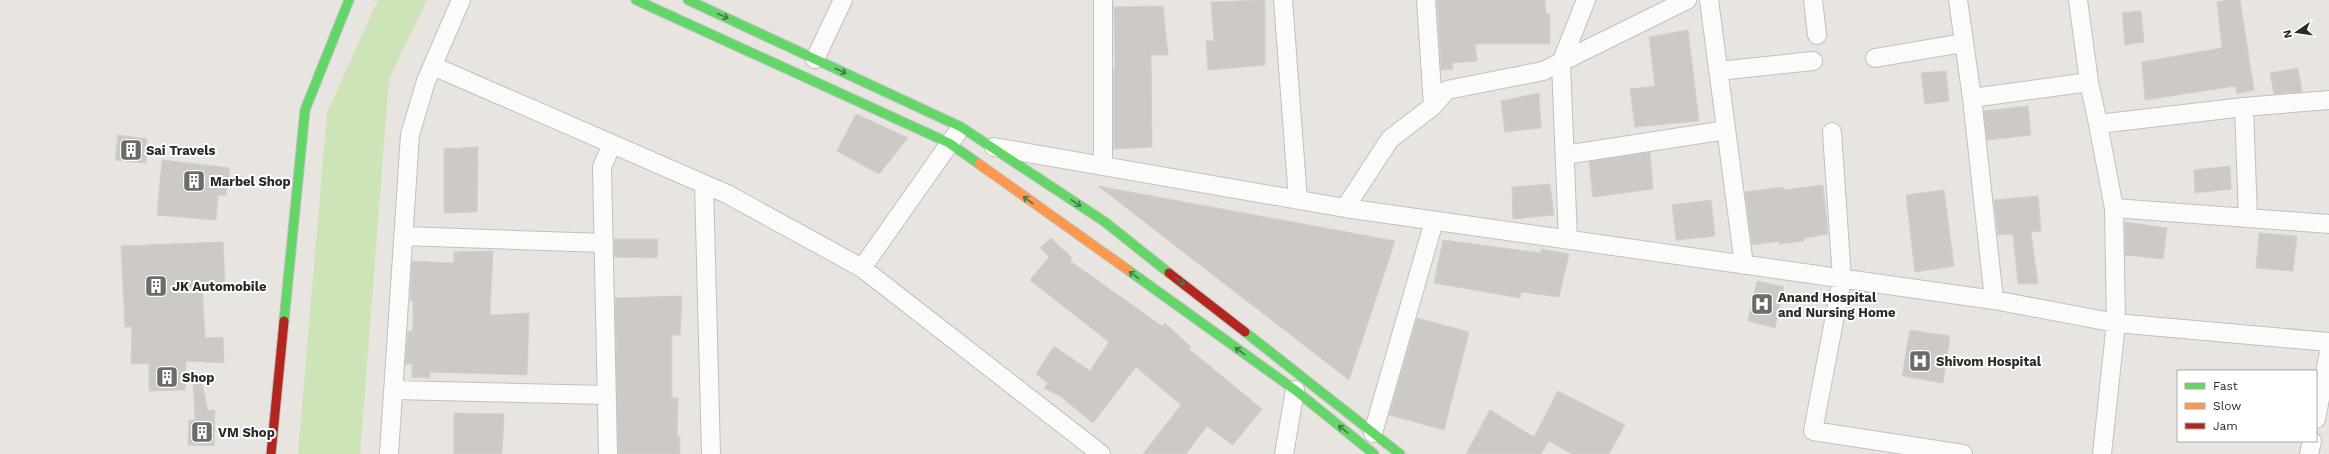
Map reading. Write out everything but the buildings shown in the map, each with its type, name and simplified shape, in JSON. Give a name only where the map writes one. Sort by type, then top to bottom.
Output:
[{"type":"main road","points":[[271,454],[305,110],[349,0]]},
{"type":"main road","points":[[636,0],[950,143],[1295,390],[1374,454]]},
{"type":"main road","points":[[688,0],[962,127],[1105,222],[1400,454]]},
{"type":"street","points":[[389,454],[410,135],[426,81],[461,0]]},
{"type":"street","points":[[815,59],[843,0]]},
{"type":"street","points":[[1103,0],[1103,166]]},
{"type":"street","points":[[1283,0],[1298,200]]},
{"type":"street","points":[[1426,0],[1433,106]]},
{"type":"street","points":[[1568,240],[1561,62],[1586,0]]},
{"type":"street","points":[[1345,208],[1390,138],[1433,106],[1447,90],[1543,71],[1687,0]]},
{"type":"street","points":[[1709,0],[1744,265]]},
{"type":"street","points":[[1813,0],[1817,35]]},
{"type":"street","points":[[1958,0],[1972,98],[1994,300]]},
{"type":"street","points":[[2078,0],[2089,82],[2114,208],[2116,323],[2102,454]]},
{"type":"street","points":[[1875,58],[1963,43]]},
{"type":"street","points":[[1718,71],[1813,61]]},
{"type":"street","points":[[433,66],[727,194],[862,268],[1101,454]]},
{"type":"street","points":[[1972,98],[2089,82]]},
{"type":"street","points":[[2098,124],[2244,107],[2329,100]]},
{"type":"street","points":[[2244,107],[2248,218]]},
{"type":"street","points":[[862,268],[962,127]]},
{"type":"street","points":[[1565,155],[1726,130]]},
{"type":"street","points":[[1832,132],[1842,279],[1813,431],[1956,453]]},
{"type":"street","points":[[608,454],[602,167],[612,144]]},
{"type":"street","points":[[991,147],[1345,208],[1994,300],[2116,323],[2329,342]]},
{"type":"street","points":[[704,184],[711,454]]},
{"type":"street","points":[[2114,208],[2329,224]]},
{"type":"street","points":[[1373,433],[1434,221]]},
{"type":"street","points":[[404,236],[604,243]]},
{"type":"street","points":[[2317,415],[2329,352]]},
{"type":"street","points":[[393,390],[607,395]]},
{"type":"street","points":[[1284,454],[1295,390]]},
{"type":"street","points":[[2309,454],[2312,442]]},
{"type":"green space","points":[[378,0],[427,0],[389,79],[360,454],[298,454],[327,113]]},
{"type":"traffic: fast","points":[[284,321],[305,110],[349,0]]},
{"type":"traffic: fast","points":[[636,0],[949,143],[979,164]]},
{"type":"traffic: fast","points":[[688,0],[961,127],[1105,222],[1169,273]]},
{"type":"traffic: fast","points":[[1128,270],[1295,390],[1374,454]]},
{"type":"traffic: fast","points":[[1245,332],[1400,454]]},
{"type":"traffic: slow","points":[[979,164],[1128,270]]},
{"type":"traffic: jam","points":[[1169,273],[1245,332]]},
{"type":"traffic: jam","points":[[271,454],[284,321]]},
{"type":"place","name":"Sai Travels","points":[[131,150]]},
{"type":"place","name":"Marbel Shop","points":[[194,181]]},
{"type":"place","name":"JK Automobile","points":[[156,286]]},
{"type":"place","name":"Anand Hospital and Nursing Home","points":[[1762,304]]},
{"type":"place","name":"Shivom Hospital","points":[[1920,361]]},
{"type":"place","name":"Shop","points":[[167,377]]},
{"type":"place","name":"VM Shop","points":[[202,432]]}]
